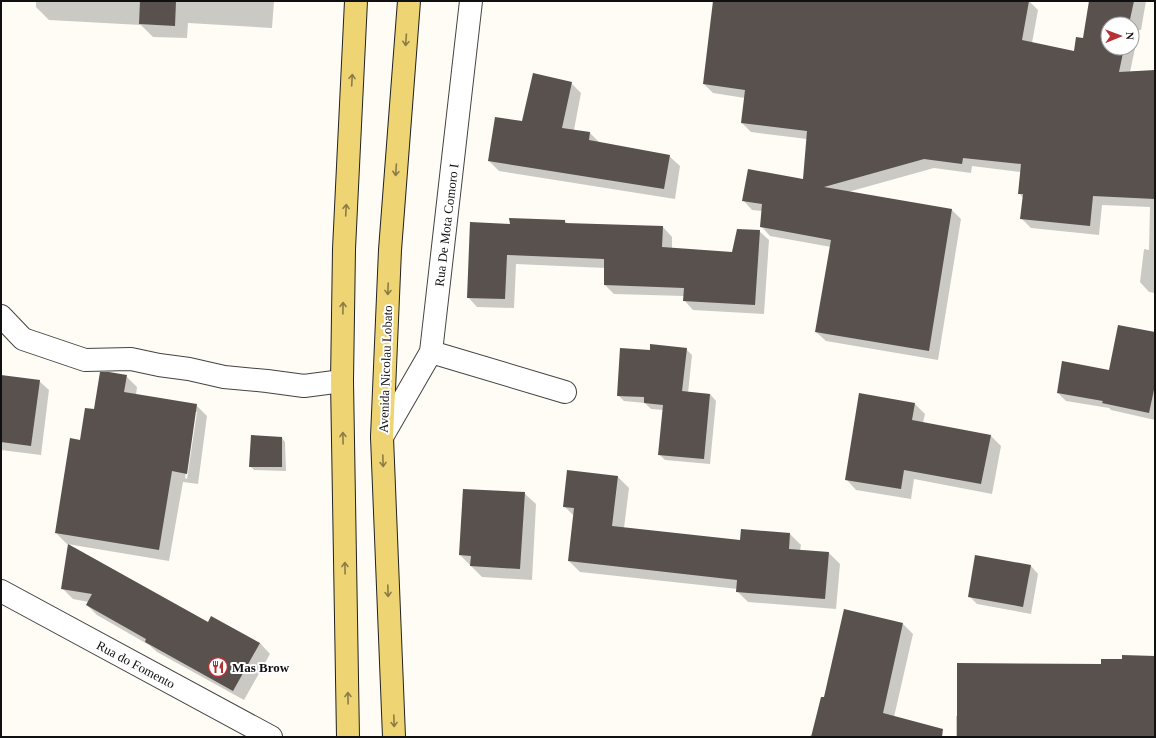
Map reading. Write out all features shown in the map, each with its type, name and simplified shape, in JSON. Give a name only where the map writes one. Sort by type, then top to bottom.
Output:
[{"type":"main road","points":[[348,737],[342,381],[344,248],[356,1]]},
{"type":"main road","name":"Avenida Nicolau Lobato","points":[[394,737],[382,437],[390,250],[409,1]]},
{"type":"street","name":"Rua De Mota Comoro I","points":[[382,437],[431,352],[471,1]]},
{"type":"street","points":[[1,316],[23,339],[86,360],[131,359],[189,369],[224,377],[304,386],[342,381]]},
{"type":"street","points":[[431,352],[565,392]]},
{"type":"street","name":"Rua do Fomento","points":[[1,591],[272,737]]},
{"type":"building","points":[[140,1],[176,1],[175,26],[139,24]]},
{"type":"building","points":[[713,1],[1029,1],[1022,40],[1074,51],[1076,37],[1083,38],[1089,1],[1134,1],[1131,16],[1100,16],[1100,56],[1122,56],[1119,72],[1155,70],[1155,199],[1093,196],[1090,226],[1020,219],[1023,194],[1018,194],[1021,164],[963,158],[962,164],[924,159],[824,187],[952,209],[929,351],[815,332],[831,240],[760,227],[762,204],[742,201],[748,169],[803,179],[807,131],[741,123],[745,90],[703,84]]},
{"type":"building","points":[[533,73],[572,82],[562,128],[590,132],[589,140],[670,155],[664,189],[488,161],[495,117],[522,121]]},
{"type":"building","points":[[509,218],[565,220],[565,223],[663,226],[662,247],[732,252],[737,229],[760,230],[755,305],[683,301],[684,288],[604,285],[604,259],[507,255],[505,299],[467,298],[470,222],[510,224]]},
{"type":"building","points":[[1118,325],[1155,332],[1155,385],[1149,413],[1102,403],[1103,401],[1057,393],[1062,361],[1109,370]]},
{"type":"building","points":[[650,344],[687,348],[682,391],[710,394],[704,459],[658,455],[663,405],[644,403],[644,397],[617,396],[620,348],[650,350]]},
{"type":"building","points":[[100,372],[127,375],[124,392],[197,404],[187,474],[172,471],[159,550],[55,533],[70,438],[80,440],[85,408],[94,409]]},
{"type":"building","points":[[1,375],[40,380],[31,446],[1,442]]},
{"type":"building","points":[[859,393],[915,403],[912,420],[991,435],[981,484],[904,470],[901,489],[845,480]]},
{"type":"building","points":[[251,435],[282,437],[282,467],[249,467]]},
{"type":"building","points":[[567,470],[618,476],[612,526],[740,540],[741,529],[790,533],[789,549],[829,552],[825,599],[736,592],[737,580],[568,561],[574,508],[563,507]]},
{"type":"building","points":[[463,489],[525,492],[520,569],[470,566],[471,556],[459,555]]},
{"type":"building","points":[[68,544],[208,622],[211,616],[260,643],[233,691],[145,642],[146,639],[86,605],[92,594],[61,589]]},
{"type":"building","points":[[975,555],[1031,565],[1023,607],[968,597]]},
{"type":"building","points":[[844,609],[903,623],[883,713],[943,729],[942,737],[811,737],[821,697],[824,697]]},
{"type":"building","points":[[1122,655],[1155,656],[1154,737],[957,737],[957,663],[1101,664],[1101,659],[1122,659]]},
{"type":"place","name":"Mas Brow","points":[[218,667]]}]
